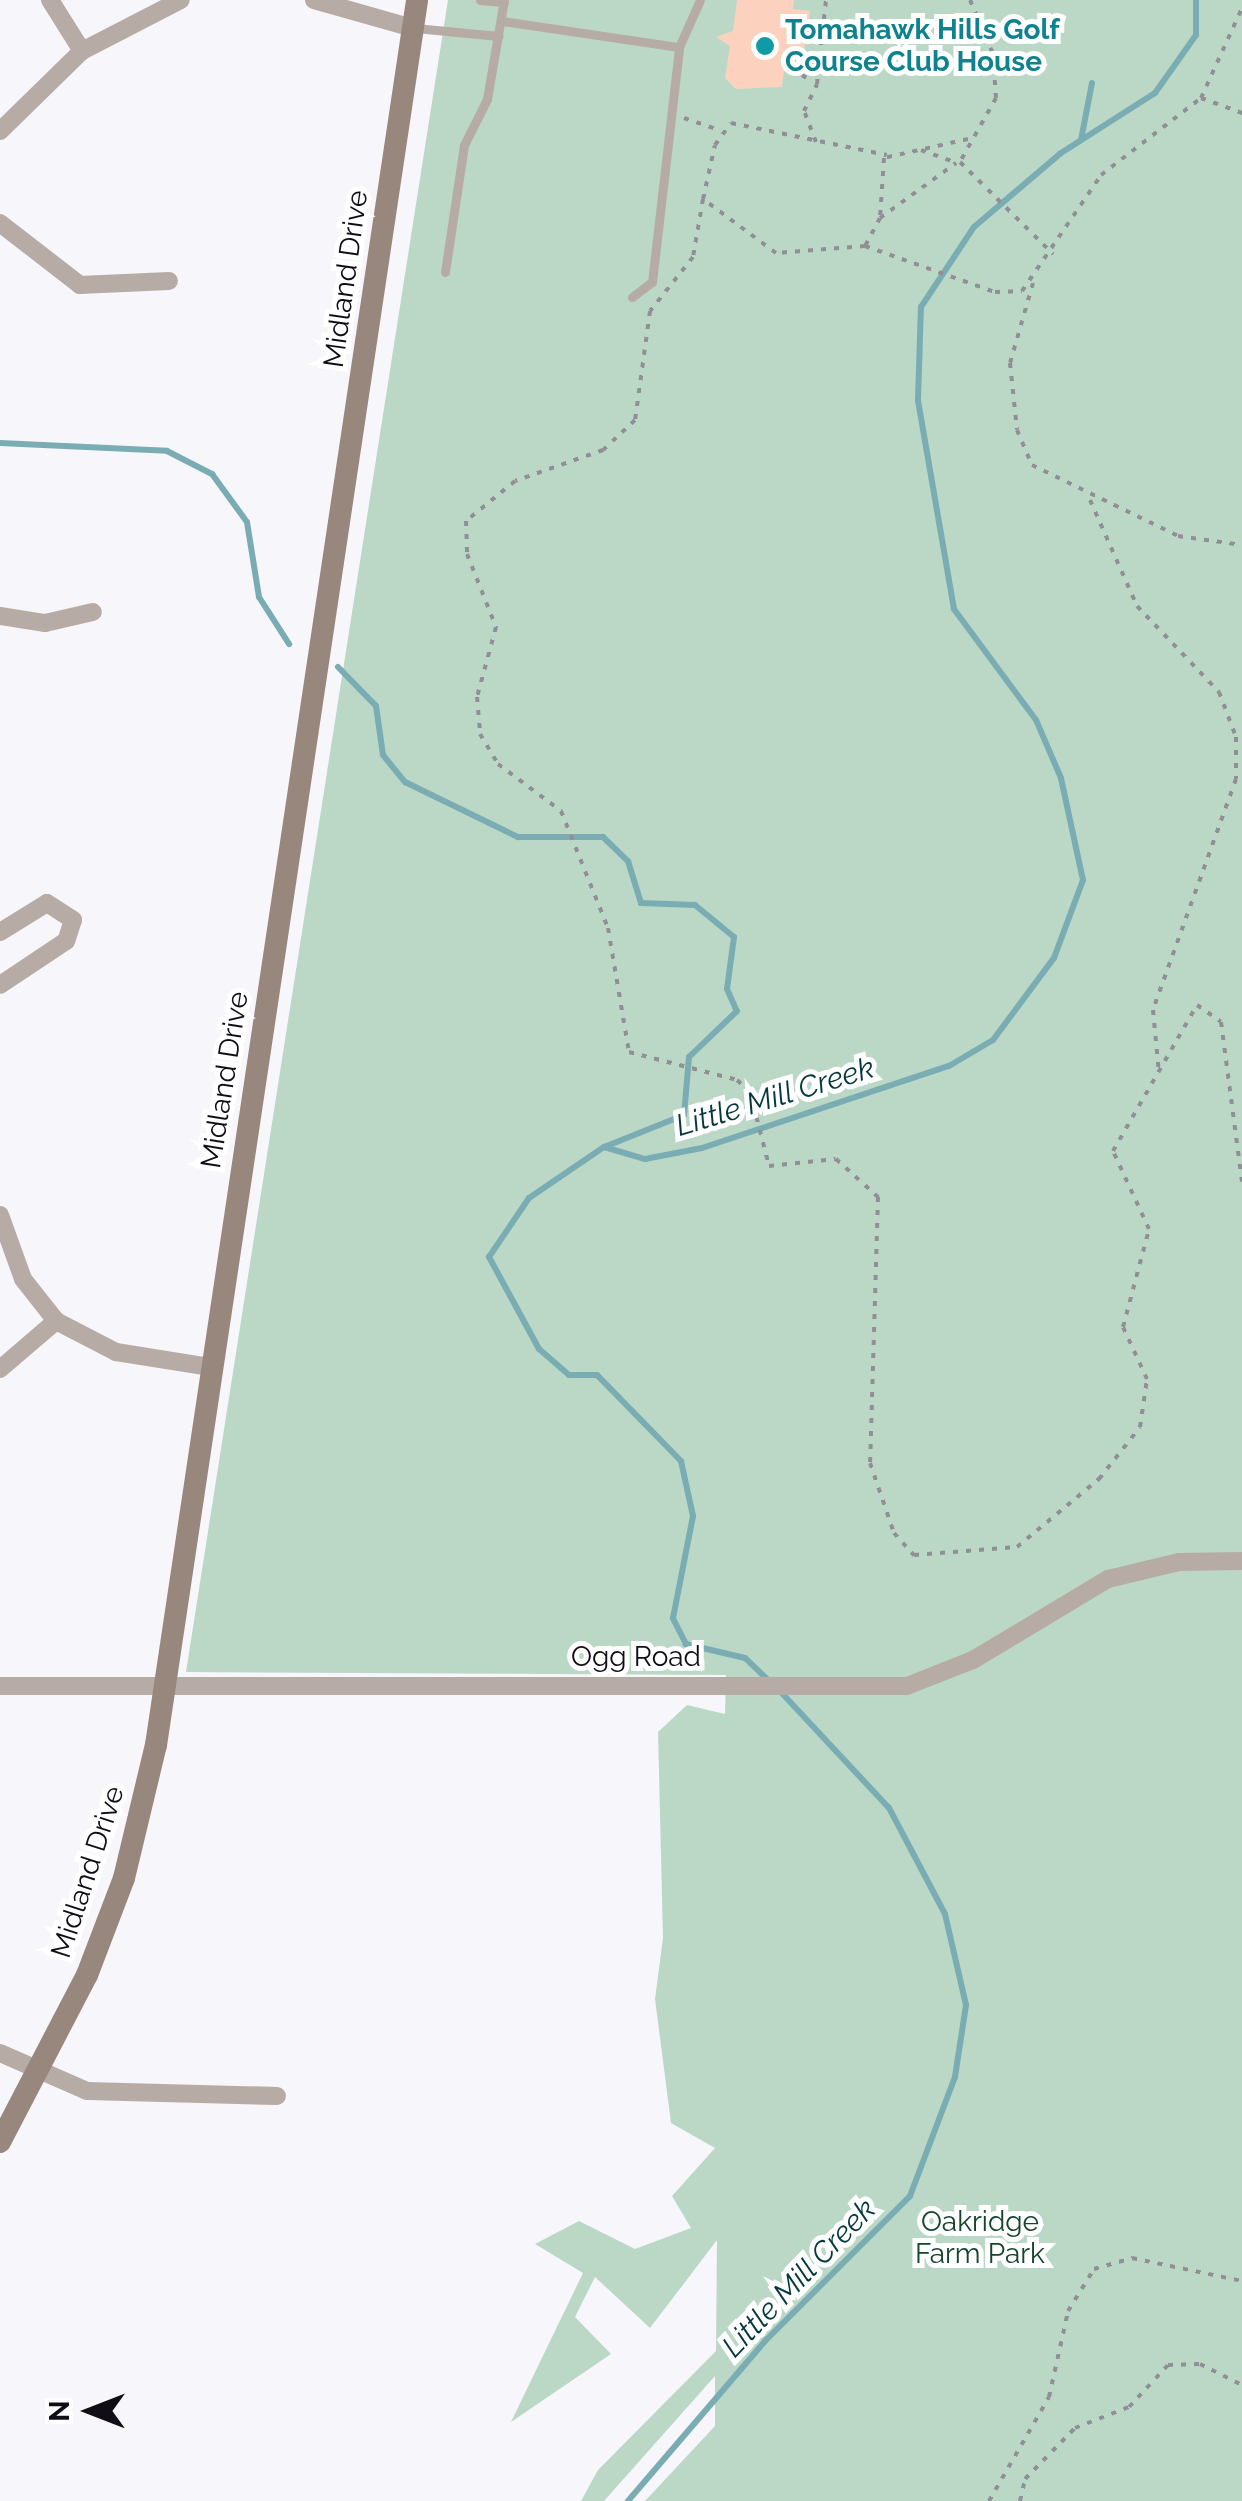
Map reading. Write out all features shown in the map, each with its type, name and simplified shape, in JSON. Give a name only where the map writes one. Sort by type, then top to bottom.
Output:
[{"type":"main road","name":"Midland Drive","points":[[0,2142],[38,2070],[124,1878],[166,1684],[417,0]]},
{"type":"street","points":[[50,0],[82,51]]},
{"type":"street","points":[[0,131],[82,51],[181,0]]},
{"type":"street","points":[[314,0],[413,28]]},
{"type":"street","points":[[0,223],[80,285],[169,280]]},
{"type":"street","points":[[0,616],[45,623],[93,612]]},
{"type":"street","points":[[0,932],[48,903],[73,920],[66,941],[0,985]]},
{"type":"street","points":[[0,1215],[23,1280],[56,1321],[116,1352],[211,1367]]},
{"type":"street","points":[[0,1369],[56,1321]]},
{"type":"street","name":"Ogg Road","points":[[0,1686],[878,1687],[932,1679],[1136,1569],[1242,1561]]},
{"type":"street","points":[[0,2053],[87,2091],[277,2096]]},
{"type":"lane","points":[[445,272],[464,145],[487,99],[502,21],[504,1],[480,0]]},
{"type":"lane","points":[[632,296],[652,282],[680,47],[700,0]]},
{"type":"lane","points":[[502,21],[680,47]]},
{"type":"lane","points":[[413,28],[499,36]]},
{"type":"path","points":[[816,142],[804,112],[817,84],[826,0]]},
{"type":"path","points":[[962,168],[968,139],[993,109],[997,75],[970,0]]},
{"type":"path","points":[[1242,8],[1201,98],[1102,175],[1033,283],[1010,363],[1016,430],[1032,466],[1090,500],[1178,536],[1242,545]]},
{"type":"path","points":[[802,76],[808,79]]},
{"type":"path","points":[[1201,98],[1242,113]]},
{"type":"path","points":[[672,117],[720,131],[742,120],[816,142],[888,156],[968,139]]},
{"type":"path","points":[[720,131],[702,199],[693,257],[650,311],[636,420],[604,450],[515,482],[466,521],[467,554],[496,627],[477,697],[480,734],[498,764],[561,811],[608,928],[625,1044],[662,1065],[737,1080],[752,1100],[762,1152],[777,1168],[850,1164],[883,1211],[870,1463],[894,1533],[930,1559],[1017,1547],[1099,1479],[1146,1410],[1147,1379],[1123,1327],[1148,1229],[1114,1151],[1159,1074],[1188,1012],[1210,1008],[1221,1022],[1242,1182]]},
{"type":"path","points":[[914,149],[956,163],[1053,254]]},
{"type":"path","points":[[865,246],[880,218],[888,156]]},
{"type":"path","points":[[880,218],[956,163]]},
{"type":"path","points":[[702,199],[776,253],[865,246],[1009,294],[1033,283]]},
{"type":"path","points":[[1090,500],[1136,606],[1219,692],[1236,738],[1236,780],[1153,1010],[1159,1074]]},
{"type":"path","points":[[989,2501],[1048,2397],[1068,2311],[1094,2269],[1132,2258],[1242,2281]]},
{"type":"path","points":[[1020,2501],[1025,2479],[1075,2428],[1128,2407],[1168,2365],[1200,2364],[1242,2385]]},
{"type":"green space","name":"Oakridge Farm Park","points":[[448,0],[1242,0],[1242,2501],[645,2501],[715,2426],[715,2376],[604,2501],[581,2501],[598,2470],[716,2351],[717,2240],[650,2328],[595,2277],[575,2317],[611,2354],[511,2422],[583,2273],[535,2244],[579,2221],[635,2249],[691,2228],[672,2196],[715,2148],[671,2123],[655,1999],[663,1938],[658,1732],[687,1705],[725,1714],[726,1675],[186,1672]]},
{"type":"building","name":"Tomahawk Hills Golf Course Club House","points":[[737,0],[794,0],[793,9],[810,11],[804,49],[787,47],[782,87],[736,89],[725,78],[730,46],[716,37],[733,31]]},
{"type":"waterway","name":"Little Mill Creek","points":[[769,1681],[745,1658],[686,1644],[673,1618],[693,1516],[681,1461],[597,1375],[569,1375],[539,1349],[489,1257],[529,1198],[604,1147],[645,1159],[702,1148],[949,1066],[993,1040],[1054,958],[1083,880],[1061,778],[1036,720],[954,609],[918,400],[921,307],[974,227],[1061,153],[1155,93],[1196,35],[1196,0]]},
{"type":"waterway","points":[[1081,140],[1092,83]]},
{"type":"waterway","points":[[0,443],[167,451],[212,474],[247,522],[259,597],[289,644]]},
{"type":"waterway","points":[[338,667],[376,706],[383,755],[405,782],[518,837],[603,837],[628,861],[641,903],[695,905],[734,937],[727,989],[737,1011],[689,1057],[684,1115],[604,1147]]},
{"type":"waterway","name":"Little Mill Creek","points":[[628,2501],[765,2341],[910,2196],[955,2077],[966,2005],[945,1914],[889,1808],[778,1689]]},
{"type":"place","name":"Tomahawk Hills Golf Course Club House","points":[[765,46]]}]
